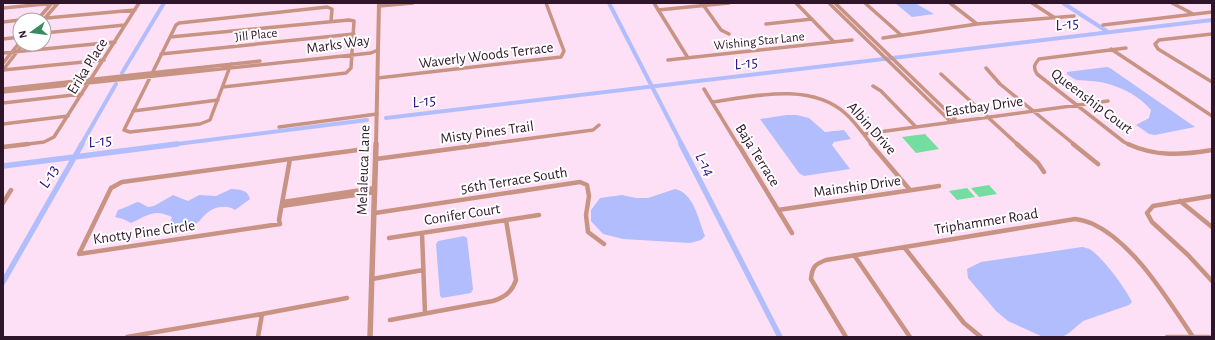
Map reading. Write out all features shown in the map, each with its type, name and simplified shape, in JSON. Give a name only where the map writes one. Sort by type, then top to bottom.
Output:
[{"type":"street","points":[[44,12],[52,3]]},
{"type":"street","points":[[3,8],[57,3]]},
{"type":"street","points":[[50,12],[57,3]]},
{"type":"street","name":"Erika Place","points":[[3,147],[44,142],[56,135],[139,3]]},
{"type":"street","points":[[379,5],[414,3]]},
{"type":"street","name":"Waverly Woods Terrace","points":[[378,78],[561,57],[564,51],[546,3]]},
{"type":"street","points":[[654,3],[688,58]]},
{"type":"street","points":[[658,10],[729,3]]},
{"type":"street","points":[[796,3],[834,42]]},
{"type":"street","points":[[835,3],[955,119],[955,122]]},
{"type":"street","points":[[830,4],[842,3]]},
{"type":"street","points":[[866,3],[901,35]]},
{"type":"street","points":[[950,3],[977,24]]},
{"type":"street","points":[[1032,3],[1056,18]]},
{"type":"street","points":[[1172,3],[1193,14]]},
{"type":"street","points":[[830,4],[949,120],[955,122]]},
{"type":"street","name":"Melaleuca Lane","points":[[370,337],[378,114],[379,5]]},
{"type":"street","points":[[704,6],[721,30],[729,34]]},
{"type":"street","points":[[230,66],[210,120],[200,124],[130,132],[125,131],[124,128],[150,75],[176,25],[179,23],[325,7],[332,9],[331,21]]},
{"type":"street","points":[[52,18],[135,10]]},
{"type":"street","points":[[1103,25],[1212,12]]},
{"type":"street","points":[[883,38],[977,24],[1074,16]]},
{"type":"street","points":[[766,24],[812,19]]},
{"type":"street","points":[[170,37],[331,21],[353,20],[355,22],[353,53],[350,70],[343,74],[223,87]]},
{"type":"street","points":[[52,32],[125,25]]},
{"type":"street","name":"Jill Place","points":[[161,54],[354,34]]},
{"type":"street","points":[[1212,34],[1159,40],[1155,44],[1158,49],[1212,82]]},
{"type":"street","name":"Wishing Star Lane","points":[[668,60],[852,40]]},
{"type":"street","points":[[52,48],[115,42]]},
{"type":"street","name":"Queenship Court","points":[[1126,48],[1044,58],[1036,61],[1034,69],[1037,74],[1124,142],[1150,153],[1177,156],[1212,150]]},
{"type":"street","points":[[1110,49],[1212,116]]},
{"type":"street","name":"Marks Way","points":[[3,88],[150,75],[353,53],[371,53],[378,50]]},
{"type":"street","points":[[3,53],[12,52]]},
{"type":"street","points":[[3,63],[12,52]]},
{"type":"street","points":[[3,70],[17,52]]},
{"type":"street","points":[[3,70],[104,60]]},
{"type":"street","points":[[986,68],[1000,84],[1098,164]]},
{"type":"street","points":[[941,74],[1038,163],[1044,172]]},
{"type":"street","name":"Marks Way","points":[[3,92],[90,81]]},
{"type":"street","points":[[873,86],[881,91],[916,127]]},
{"type":"street","name":"Baja Terrace","points":[[704,89],[792,233]]},
{"type":"street","points":[[3,103],[82,94]]},
{"type":"street","name":"Albin Drive","points":[[712,102],[773,94],[789,94],[810,96],[834,105],[846,114],[864,134],[910,190]]},
{"type":"street","points":[[133,111],[218,100]]},
{"type":"street","name":"Eastbay Drive","points":[[864,134],[1108,101]]},
{"type":"street","points":[[279,127],[378,114]]},
{"type":"street","points":[[3,124],[68,116]]},
{"type":"street","name":"Misty Pines Trail","points":[[376,159],[593,130],[599,125]]},
{"type":"street","name":"Knotty Pine Circle","points":[[290,159],[280,224],[79,254],[111,188],[116,184],[136,180],[290,159],[358,150]]},
{"type":"street","name":"56th Terrace South","points":[[375,213],[580,182],[587,185],[590,193],[590,202],[585,214],[588,232],[604,244]]},
{"type":"street","name":"Mainship Drive","points":[[778,210],[939,186]]},
{"type":"street","points":[[3,203],[11,190]]},
{"type":"street","points":[[282,204],[375,190]]},
{"type":"street","points":[[1212,196],[1153,206],[1148,211],[1148,216],[1152,222],[1188,255],[1212,281]]},
{"type":"street","points":[[1180,201],[1212,227]]},
{"type":"street","name":"Conifer Court","points":[[389,238],[539,215]]},
{"type":"street","name":"Triphammer Road","points":[[846,337],[813,283],[811,272],[815,264],[822,261],[854,255],[1071,219],[1088,221],[1097,224],[1109,232],[1140,264],[1164,295],[1192,336]]},
{"type":"street","points":[[390,320],[493,301],[508,295],[515,287],[516,280],[506,220]]},
{"type":"street","points":[[422,233],[425,314]]},
{"type":"street","points":[[904,247],[964,323],[980,337]]},
{"type":"street","points":[[854,255],[910,337]]},
{"type":"street","points":[[372,280],[423,270]]},
{"type":"street","points":[[127,337],[347,298]]},
{"type":"street","points":[[258,337],[262,314]]},
{"type":"street","points":[[1167,337],[1209,337]]},
{"type":"green space","points":[[925,134],[939,149],[916,153],[902,137]]},
{"type":"green space","points":[[989,185],[997,194],[979,197],[971,188]]},
{"type":"green space","points":[[967,188],[975,197],[957,200],[949,191]]},
{"type":"water","points":[[895,3],[915,3],[934,14],[912,17]]},
{"type":"water","points":[[1107,67],[1195,127],[1155,135],[1149,134],[1136,125],[1149,118],[1151,110],[1139,98],[1115,86],[1098,82],[1078,80],[1067,74],[1067,72]]},
{"type":"water","points":[[797,115],[809,118],[825,132],[844,130],[851,139],[834,142],[832,145],[850,169],[804,176],[799,173],[760,119]]},
{"type":"water","points":[[231,189],[241,190],[247,193],[250,199],[235,210],[228,207],[220,207],[212,210],[197,223],[191,225],[169,228],[172,217],[160,213],[150,214],[131,223],[115,217],[118,210],[138,202],[148,207],[154,206],[173,195],[188,201],[199,195],[216,196]]},
{"type":"water","points":[[675,189],[681,191],[691,201],[705,236],[701,240],[690,243],[623,239],[603,234],[591,221],[591,210],[600,198],[622,195],[636,198],[648,198]]},
{"type":"water","points":[[464,236],[467,238],[473,289],[471,293],[442,298],[440,296],[436,244],[438,241]]},
{"type":"water","points":[[1082,247],[1090,249],[1102,260],[1120,282],[1132,302],[1129,305],[1083,321],[1062,337],[1043,337],[1008,321],[996,311],[968,278],[967,269],[981,262]]},
{"type":"waterway","name":"L-13","points":[[122,73],[164,3]]},
{"type":"waterway","name":"L-14","points":[[609,3],[652,86]]},
{"type":"waterway","name":"L-15","points":[[1063,3],[1108,32]]},
{"type":"waterway","name":"L-15","points":[[652,86],[1212,20]]},
{"type":"waterway","name":"L-13","points":[[81,145],[116,84]]},
{"type":"waterway","name":"L-15","points":[[386,118],[652,86]]},
{"type":"waterway","name":"L-14","points":[[652,86],[682,145]]},
{"type":"waterway","name":"L-15","points":[[169,145],[367,120]]},
{"type":"waterway","name":"L-13","points":[[75,157],[82,144]]},
{"type":"waterway","name":"L-15","points":[[75,157],[177,144]]},
{"type":"waterway","name":"L-14","points":[[681,144],[780,337]]},
{"type":"waterway","name":"L-15","points":[[3,166],[75,157]]},
{"type":"waterway","name":"L-13","points":[[3,282],[75,157]]}]
